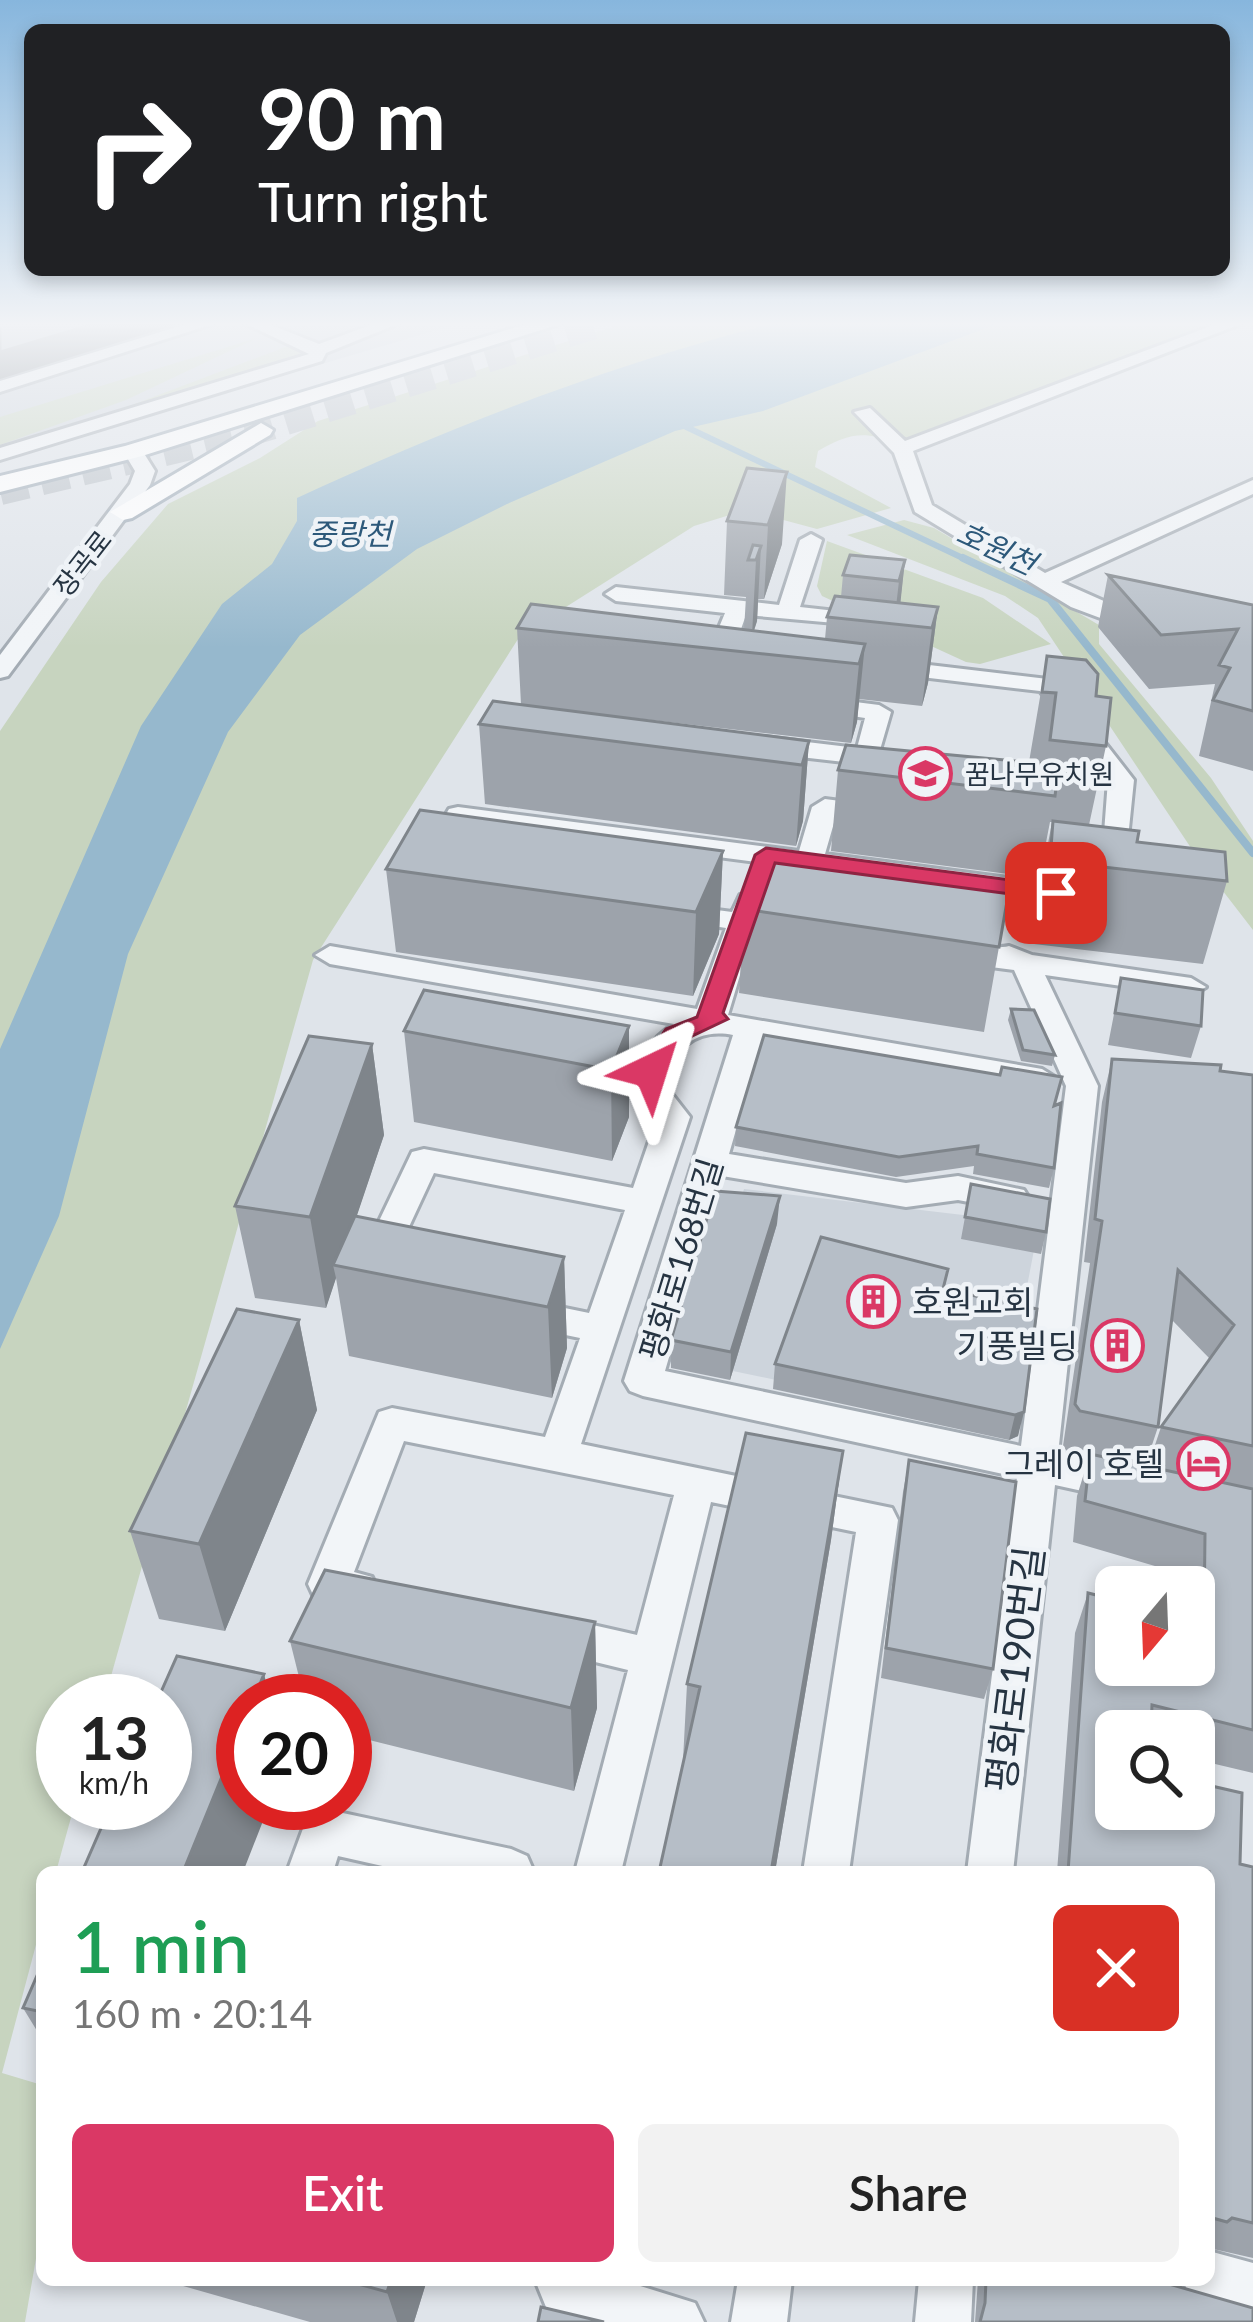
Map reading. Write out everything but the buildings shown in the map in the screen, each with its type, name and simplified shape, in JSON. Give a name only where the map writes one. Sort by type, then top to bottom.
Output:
[{"type":"main road","points":[[0,488],[199,431]]},
{"type":"main road","points":[[0,488],[65,486],[93,491],[110,500],[119,516],[264,431]]},
{"type":"street","points":[[0,454],[74,431]]},
{"type":"street","points":[[891,431],[904,448],[922,508],[1124,623],[1167,632]]},
{"type":"street","points":[[904,448],[948,431]]},
{"type":"street","name":"장곡로","points":[[0,671],[119,516],[145,471],[133,451]]},
{"type":"street","points":[[1047,580],[1253,486]]},
{"type":"street","points":[[787,613],[812,540]]},
{"type":"street","points":[[616,594],[872,622],[738,608],[722,649]]},
{"type":"street","points":[[862,664],[1048,685],[1121,780],[1117,842],[1062,836],[1056,893]]},
{"type":"street","points":[[790,701],[880,712],[866,757],[826,807],[810,861]]},
{"type":"street","points":[[729,741],[866,757]]},
{"type":"street","points":[[826,807],[899,816]]},
{"type":"street","points":[[448,880],[425,878],[458,814],[1121,901]]},
{"type":"street","name":"평화로168번길","points":[[766,855],[743,922],[725,1021],[710,1162],[643,1381],[1166,1494]]},
{"type":"street","points":[[810,861],[896,902]]},
{"type":"street","points":[[652,909],[814,932]]},
{"type":"street","points":[[935,936],[1025,963],[1191,987]]},
{"type":"street","points":[[330,956],[1082,1086],[1125,1088]]},
{"type":"street","points":[[1025,963],[1082,1086]]},
{"type":"street","points":[[558,1455],[674,1117],[649,1087],[656,1055],[675,1035],[725,1021]]},
{"type":"street","name":"평화로190번길","points":[[991,1866],[1082,1086]]},
{"type":"street","points":[[391,1287],[368,1282],[424,1160],[644,1202]]},
{"type":"street","points":[[710,1162],[906,1196],[958,1188],[1067,1208]]},
{"type":"street","points":[[484,1306],[601,1329]]},
{"type":"street","points":[[398,1599],[329,1584],[392,1423],[878,1520],[827,1866]]},
{"type":"street","points":[[600,1866],[696,1485]]},
{"type":"street","points":[[514,1626],[653,1657]]},
{"type":"street","points":[[312,1866],[325,1831],[484,1866]]},
{"type":"street","points":[[1215,2280],[1253,2290]]},
{"type":"street","points":[[759,2322],[764,2286]]},
{"type":"street","points":[[943,2322],[946,2286]]},
{"type":"street","points":[[557,2298],[676,2322]]},
{"type":"shaded area","points":[[0,431],[94,431],[0,459]]},
{"type":"shaded area","points":[[744,1189],[1039,1224],[1000,1427],[690,1362]]},
{"type":"green space","points":[[0,431],[38,431],[0,445]]},
{"type":"green space","points":[[302,431],[932,431],[893,443],[855,436],[818,451],[815,467],[891,508],[817,529],[746,510],[694,526],[520,636],[313,960],[112,1674],[36,1674],[36,1830],[68,1830],[58,1866],[36,1866],[36,1945],[2,2073],[36,2083],[36,2259],[25,2322],[0,2322],[0,731],[101,582],[168,504]]},
{"type":"green space","points":[[904,520],[934,528],[1099,625],[1099,644],[1211,778],[1253,841],[1253,930],[1199,860],[1038,618],[1005,596],[847,535]]},
{"type":"green space","points":[[827,541],[983,598],[1051,644],[980,664],[966,662],[822,596],[817,586]]},
{"type":"water","name":"중랑천","points":[[450,431],[674,431],[417,549],[300,635],[228,732],[128,954],[59,1216],[0,1349],[0,1049],[141,726],[222,604],[272,564],[297,521],[297,498]]},
{"type":"waterway","name":"호원천","points":[[696,431],[969,561]]},
{"type":"waterway","name":"호원천","points":[[963,558],[1050,599],[1253,853]]},
{"type":"tunnel","points":[[0,491],[252,431]]},
{"type":"place","name":"꿈나무유치원","points":[[926,773]]},
{"type":"place","name":"호원교회","points":[[873,1301]]},
{"type":"place","name":"기풍빌딩","points":[[1117,1345]]},
{"type":"place","name":"그레이 호텔","points":[[1203,1463]]},
{"type":"route","points":[[651,1071],[656,1055],[675,1035],[716,1019],[709,1018],[766,855],[1056,893]]}]
